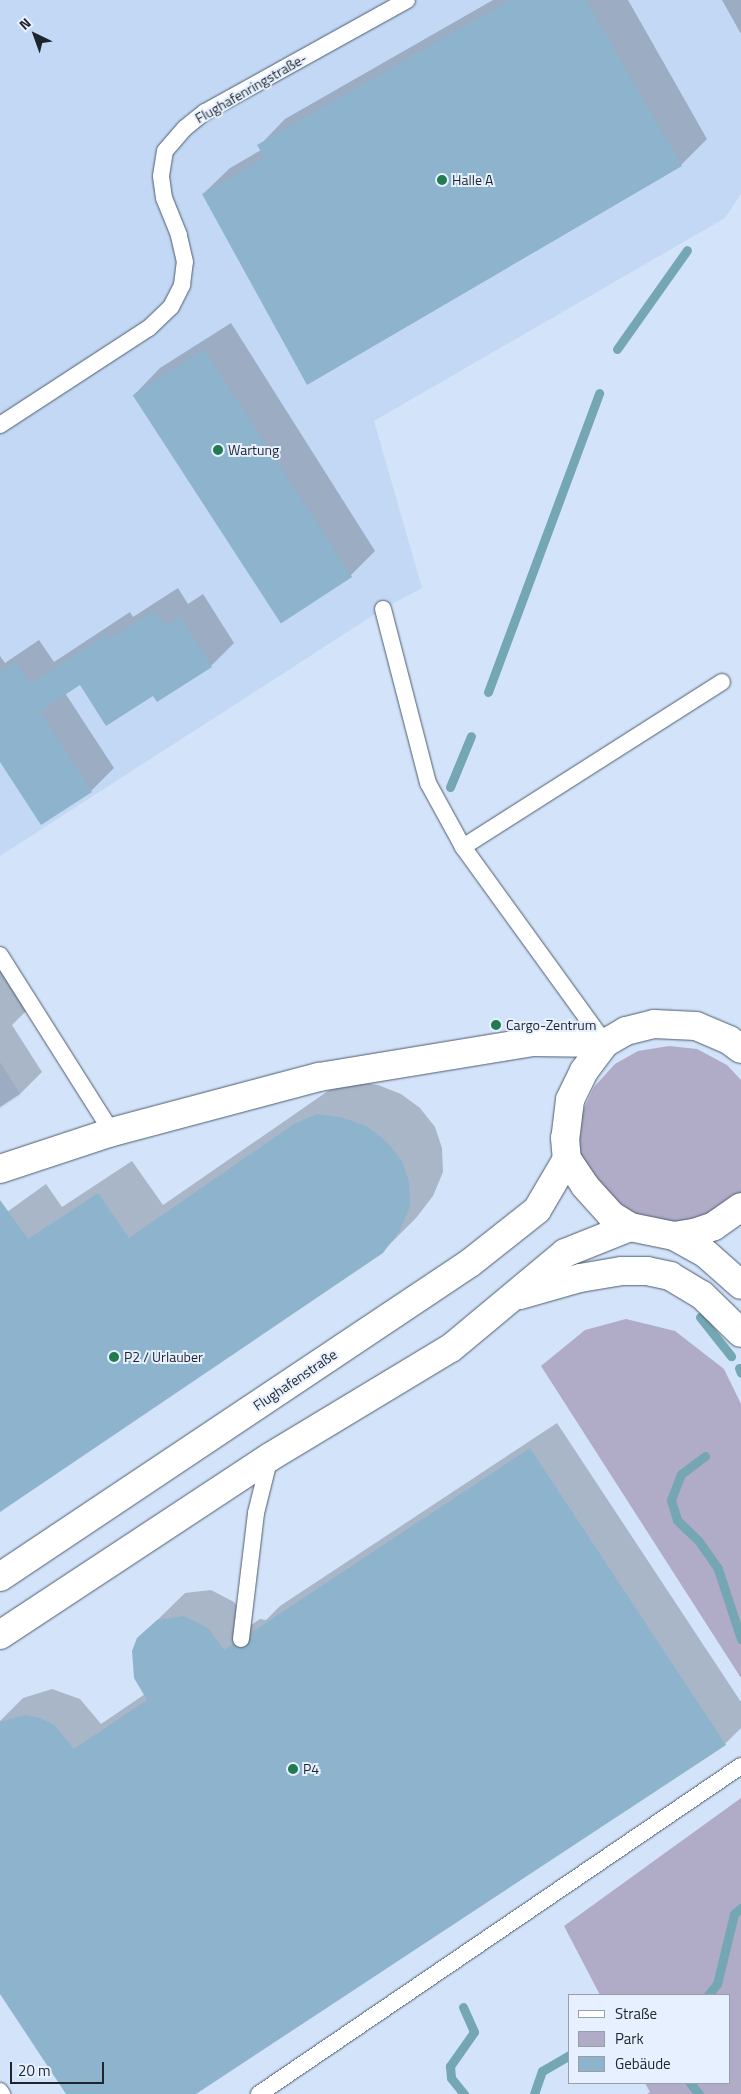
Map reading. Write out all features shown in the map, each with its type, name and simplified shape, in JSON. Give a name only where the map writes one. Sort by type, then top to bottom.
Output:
[{"type":"street","points":[[741,1049],[713,1032],[679,1024],[654,1024],[626,1031],[605,1043],[584,1071],[570,1100],[566,1119],[567,1159],[597,1202],[630,1227],[674,1236],[704,1253],[741,1285]]},
{"type":"street","points":[[0,1169],[112,1132],[319,1077],[533,1042],[605,1043]]},
{"type":"street","name":"Flughafenstraße","points":[[0,1577],[485,1252],[537,1210],[567,1159]]},
{"type":"street","points":[[674,1236],[714,1226],[741,1207]]},
{"type":"street","points":[[0,1635],[270,1457],[451,1348],[565,1253],[630,1227]]},
{"type":"street","points":[[509,1298],[580,1278],[622,1271],[647,1272],[670,1276],[702,1295],[741,1333]]},
{"type":"lane","name":"Flughafenringstraße-","points":[[0,426],[150,328],[171,308],[182,285],[185,262],[179,236],[164,198],[162,176],[165,151],[185,128],[205,112],[407,0]]},
{"type":"lane","points":[[383,609],[428,783],[463,847],[605,1043]]},
{"type":"lane","points":[[463,847],[722,682]]},
{"type":"lane","points":[[0,955],[112,1132]]},
{"type":"lane","points":[[241,1639],[256,1513],[270,1457]]},
{"type":"lane","points":[[259,2094],[741,1766]]},
{"type":"shaded area","points":[[0,0],[741,0],[741,194],[725,218],[374,421],[422,588],[383,609],[0,856]]},
{"type":"shaded area","points":[[0,1062],[21,1095],[0,1109]]},
{"type":"green space","points":[[669,1046],[697,1049],[727,1065],[741,1080],[741,1197],[694,1228],[622,1217],[582,1165],[578,1141],[582,1113],[594,1087],[615,1064],[638,1051]]},
{"type":"green space","points":[[626,1319],[675,1331],[724,1369],[741,1404],[741,1678],[541,1366],[585,1330]]},
{"type":"green space","points":[[741,1798],[741,2094],[647,2094],[650,2092],[646,2084],[731,2084],[731,1994],[599,1994],[564,1926]]},
{"type":"building","name":"Halle A","points":[[510,0],[586,0],[682,166],[307,385],[202,194],[265,158],[257,145]]},
{"type":"building","name":"Wartung","points":[[204,349],[352,577],[281,623],[133,395]]},
{"type":"building","points":[[155,610],[165,625],[180,616],[212,667],[157,702],[153,696],[106,726],[80,685],[40,711],[92,792],[41,825],[0,762],[0,672],[16,662],[30,684],[107,634],[110,639]]},
{"type":"building","name":"P2 / Urlauber","points":[[317,1114],[344,1118],[368,1127],[387,1142],[402,1161],[409,1182],[410,1207],[400,1230],[383,1253],[0,1512],[0,1200],[28,1239],[98,1193],[129,1238],[294,1124]]},
{"type":"building","name":"P4","points":[[530,1448],[726,1745],[196,2094],[66,2094],[0,1994],[0,1722],[25,1715],[40,1718],[54,1725],[74,1749],[147,1700],[134,1678],[132,1651],[137,1638],[157,1620],[184,1616],[208,1628],[224,1650],[233,1644],[245,1648],[252,1632]]},
{"type":"waterway","points":[[617,349],[687,250]]},
{"type":"waterway","points":[[488,692],[599,393]]},
{"type":"waterway","points":[[450,787],[471,736]]},
{"type":"waterway","points":[[700,1317],[731,1356]]},
{"type":"waterway","points":[[739,1368],[741,1373]]},
{"type":"waterway","points":[[705,1456],[681,1474],[671,1500],[677,1520],[698,1540],[718,1569],[741,1639]]},
{"type":"waterway","points":[[709,1994],[717,1984],[734,1914],[741,1908]]},
{"type":"waterway","points":[[463,2007],[474,2032],[450,2066],[451,2078],[464,2094]]},
{"type":"waterway","points":[[534,2094],[542,2071],[568,2056]]},
{"type":"waterway","points":[[691,2084],[699,2094]]},
{"type":"place","name":"Halle A","points":[[442,180]]},
{"type":"place","name":"Wartung","points":[[218,450]]},
{"type":"place","name":"Cargo-Zentrum","points":[[496,1025]]},
{"type":"place","name":"P2 / Urlauber","points":[[114,1357]]},
{"type":"place","name":"P4","points":[[293,1769]]}]
